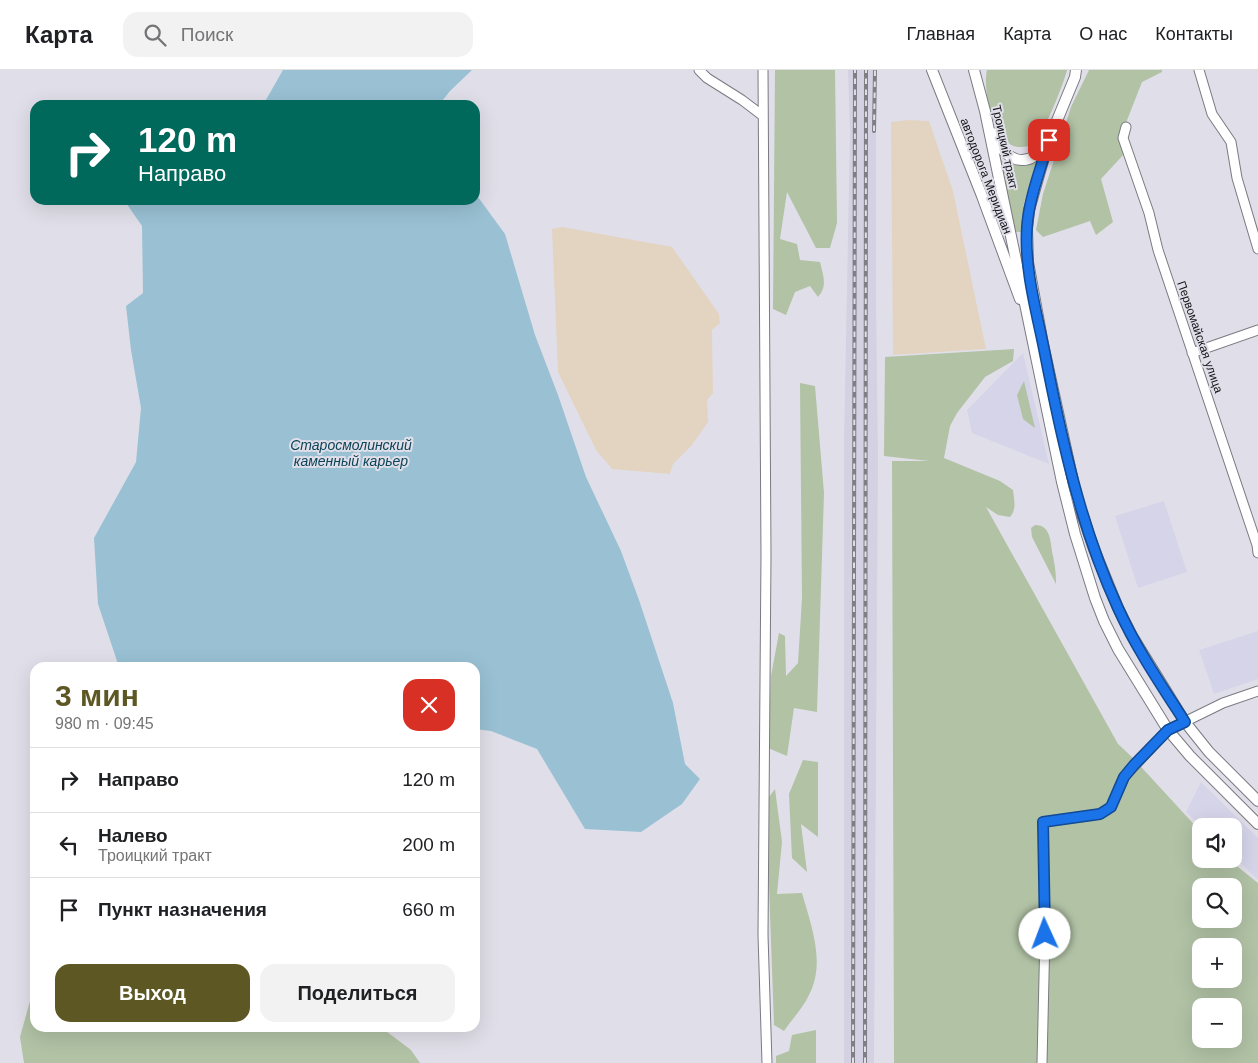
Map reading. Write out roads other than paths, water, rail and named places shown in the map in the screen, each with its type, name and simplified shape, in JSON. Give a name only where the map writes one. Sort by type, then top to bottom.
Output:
[{"type":"main road","name":"автодорога Меридиан","points":[[932,70],[982,196],[1012,281],[1028,318]]},
{"type":"main road","name":"Троицкий тракт","points":[[974,70],[980,90],[1062,482],[1075,534],[1104,622],[1118,649],[1168,730],[1190,756],[1258,824]]},
{"type":"main road","points":[[978,70],[980,90]]},
{"type":"main road","name":"Троицкий тракт","points":[[1076,72],[1049,140],[1029,210],[1027,228],[1028,262],[1048,371],[1077,499],[1087,531],[1118,608],[1132,636],[1185,722],[1209,752],[1258,801]]},
{"type":"main road","points":[[984,111],[997,141],[1009,156],[1016,160],[1034,157],[1049,140]]},
{"type":"street","points":[[699,70],[707,78],[763,116]]},
{"type":"street","points":[[763,70],[766,555],[763,935],[767,1063]]},
{"type":"street","points":[[1199,70],[1212,114],[1231,142],[1237,178],[1258,249]]},
{"type":"street","name":"Первомайская улица","points":[[1126,127],[1123,138],[1158,250],[1257,545],[1258,554]]},
{"type":"street","points":[[1192,353],[1258,330]]},
{"type":"street","points":[[1042,1063],[1045,934],[1043,822],[1100,814],[1106,811],[1114,803],[1124,777],[1168,730],[1223,703],[1258,691]]},
{"type":"water","points":[[283,70],[472,70],[443,100],[266,100]]},
{"type":"water","name":"Старосмолинский каменный карьер","points":[[480,200],[505,234],[535,335],[586,477],[621,551],[639,600],[673,703],[685,764],[700,779],[682,804],[641,832],[585,829],[537,749],[491,731],[480,730],[480,662],[117,662],[98,604],[94,538],[136,462],[141,408],[126,306],[143,293],[142,226],[127,205],[480,205]]},
{"type":"railway","points":[[853,1063],[855,70]]},
{"type":"railway","points":[[865,1063],[866,70]]},
{"type":"railway","points":[[874,131],[875,70]]}]
